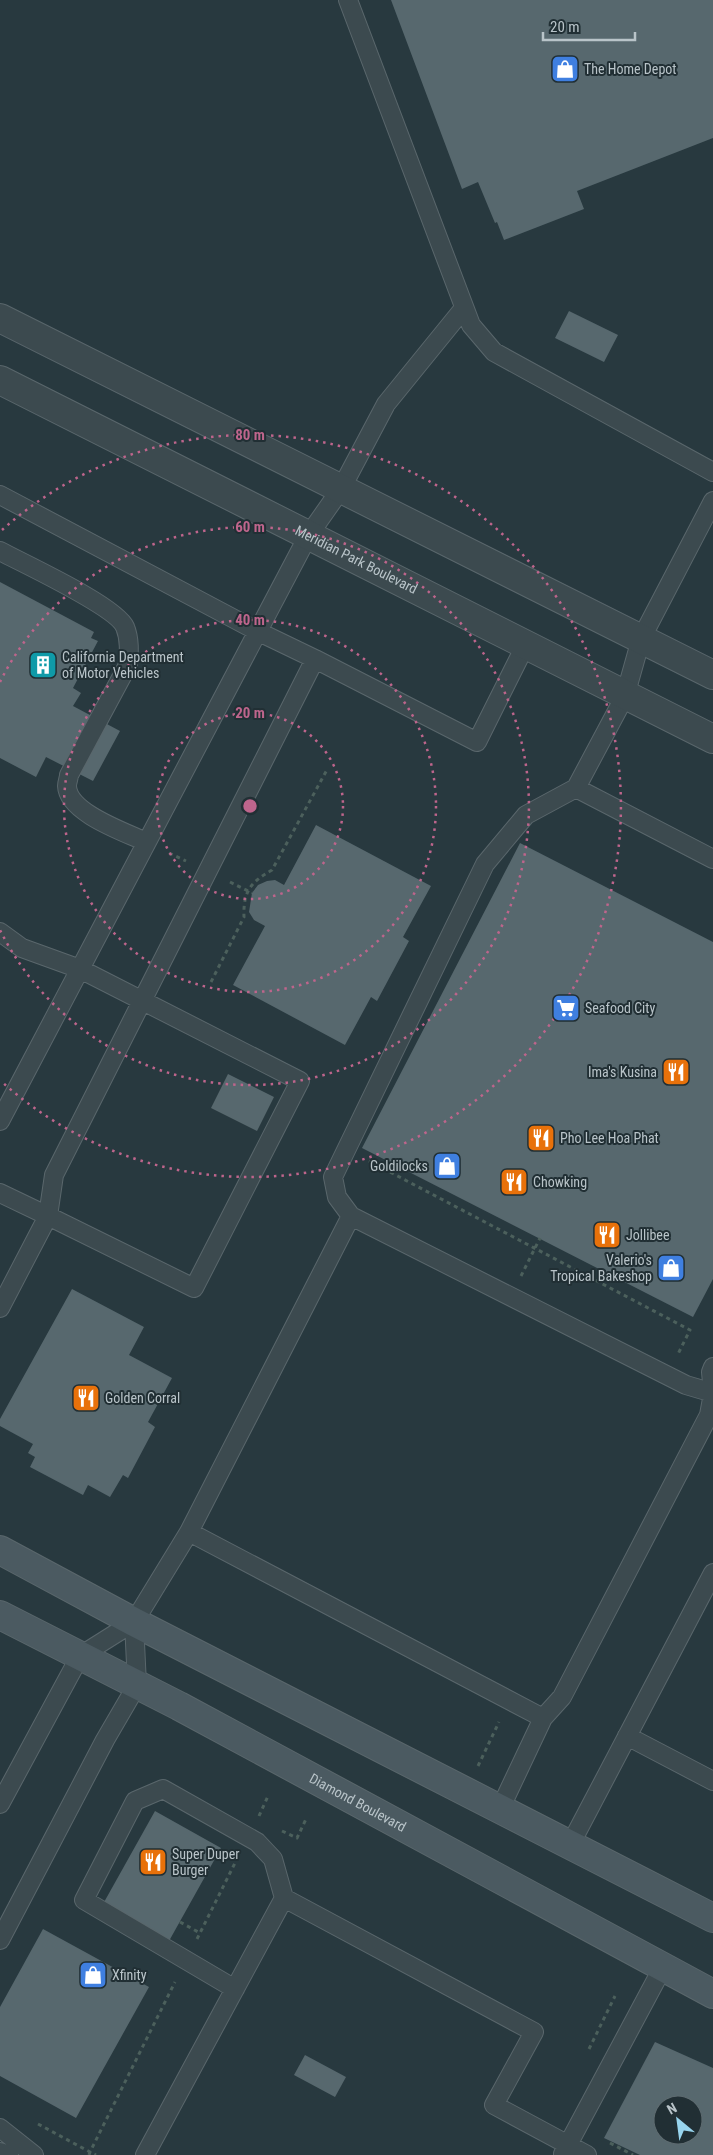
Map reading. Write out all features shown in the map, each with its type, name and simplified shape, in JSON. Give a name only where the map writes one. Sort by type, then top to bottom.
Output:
[{"type":"main road","points":[[0,1550],[134,1622],[713,1918]]},
{"type":"main road","name":"Diamond Boulevard","points":[[0,1615],[137,1685],[713,1994]]},
{"type":"street","points":[[0,318],[713,675]]},
{"type":"street","name":"Meridian Park Boulevard","points":[[0,380],[713,739]]},
{"type":"lane","points":[[348,0],[471,326],[494,352],[713,472]]},
{"type":"lane","points":[[0,1120],[308,536],[341,489],[386,404],[464,308]]},
{"type":"lane","points":[[0,495],[257,631],[316,659],[477,742],[525,646]]},
{"type":"lane","points":[[712,1393],[679,1381],[351,1216],[337,1197],[333,1177],[485,864],[526,815],[576,788],[625,696],[641,639],[713,501]]},
{"type":"lane","points":[[0,551],[103,605],[124,625],[130,645],[128,665],[69,774],[67,788],[74,802],[82,811],[146,842]]},
{"type":"lane","points":[[0,1308],[48,1216],[54,1175],[316,659]]},
{"type":"lane","points":[[576,788],[713,859]]},
{"type":"lane","points":[[0,932],[22,948],[80,969],[300,1080],[194,1288],[0,1193]]},
{"type":"lane","points":[[0,1804],[80,1656],[134,1622],[189,1532],[351,1216]]},
{"type":"lane","points":[[500,1810],[543,1718],[562,1697],[709,1415],[712,1393],[711,1372],[713,1367]]},
{"type":"lane","points":[[189,1532],[543,1718]]},
{"type":"lane","points":[[570,1845],[713,1573]]},
{"type":"lane","points":[[0,1940],[105,1740],[137,1685],[134,1622]]},
{"type":"lane","points":[[628,1736],[713,1782]]},
{"type":"lane","points":[[145,2155],[235,1989],[284,1898],[273,1859],[257,1842],[163,1789],[134,1801],[84,1900],[235,1989]]},
{"type":"lane","points":[[284,1898],[534,2032],[494,2105],[565,2150],[587,2155]]},
{"type":"lane","points":[[565,2150],[663,1967]]},
{"type":"lane","points":[[0,2128],[34,2155]]},
{"type":"lane","points":[[0,2152],[9,2155]]},
{"type":"path","points":[[211,982],[244,917],[247,890],[260,877],[272,870],[328,768]]},
{"type":"path","points":[[346,1150],[690,1330],[676,1358],[679,1381]]},
{"type":"path","points":[[512,1296],[540,1238]]},
{"type":"path","points":[[465,1791],[500,1720],[518,1705]]},
{"type":"path","points":[[265,1822],[257,1818],[268,1796]]},
{"type":"path","points":[[281,1830],[297,1838],[307,1816]]},
{"type":"path","points":[[89,2153],[248,1837]]},
{"type":"path","points":[[180,1922],[200,1933]]},
{"type":"path","points":[[35,2122],[89,2153],[96,2155]]},
{"type":"building","name":"The Home Depot","points":[[391,0],[713,0],[713,138],[577,191],[584,209],[504,240],[478,182],[462,189]]},
{"type":"building","points":[[569,311],[618,335],[604,362],[555,338]]},
{"type":"building","name":"California Department of Motor Vehicles","points":[[0,582],[94,632],[91,638],[98,641],[73,688],[81,693],[73,706],[120,731],[93,781],[46,757],[36,777],[0,758]]},
{"type":"building","points":[[316,825],[431,886],[403,937],[409,941],[377,1001],[371,997],[345,1045],[233,985],[265,926],[254,920],[249,912],[252,893],[258,885],[267,881],[275,880],[284,885]]},
{"type":"building","points":[[520,843],[713,942],[713,1279],[693,1317],[362,1148]]},
{"type":"building","points":[[228,1074],[274,1097],[257,1131],[211,1108]]},
{"type":"building","name":"Golden Corral","points":[[72,1289],[144,1327],[129,1355],[172,1378],[148,1422],[155,1427],[128,1478],[123,1475],[110,1497],[88,1485],[83,1495],[30,1467],[35,1457],[28,1453],[33,1444],[0,1426],[0,1419]]},
{"type":"building","points":[[155,1811],[221,1848],[169,1941],[103,1904]]},
{"type":"building","points":[[43,1929],[149,1987],[76,2118],[0,2076],[0,2007]]},
{"type":"building","points":[[655,2042],[713,2068],[713,2155],[640,2155],[604,2138]]},
{"type":"building","points":[[305,2055],[346,2077],[335,2097],[294,2075]]},
{"type":"place","name":"The Home Depot","points":[[565,69]]},
{"type":"place","name":"California Department of Motor Vehicles","points":[[43,665]]},
{"type":"place","name":"Seafood City","points":[[566,1008]]},
{"type":"place","name":"Ima's Kusina","points":[[676,1072]]},
{"type":"place","name":"Pho Lee Hoa Phat","points":[[541,1138]]},
{"type":"place","name":"Goldilocks","points":[[447,1166]]},
{"type":"place","name":"Chowking","points":[[514,1182]]},
{"type":"place","name":"Jollibee","points":[[607,1235]]},
{"type":"place","name":"Valerio's Tropical Bakeshop","points":[[671,1268]]},
{"type":"place","name":"Golden Corral","points":[[86,1398]]},
{"type":"place","name":"Super Duper Burger","points":[[153,1862]]},
{"type":"place","name":"Xfinity","points":[[93,1975]]}]
